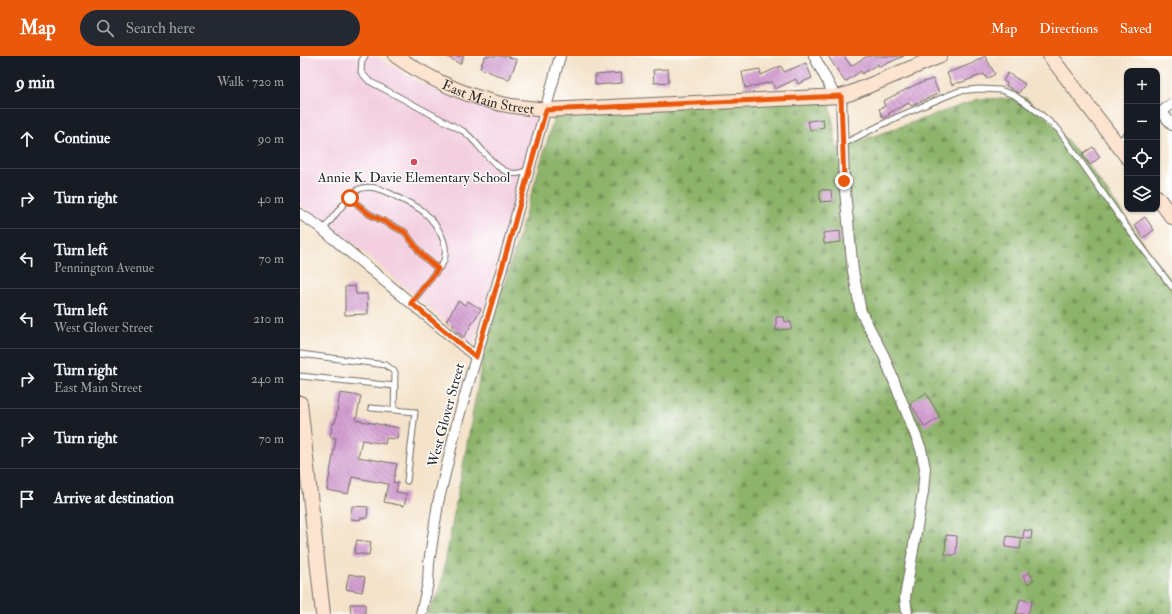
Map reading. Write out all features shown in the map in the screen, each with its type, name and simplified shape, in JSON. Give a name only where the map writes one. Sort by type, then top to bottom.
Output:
[{"type":"main road","name":"East Main Street","points":[[396,56],[412,67],[450,87],[470,95],[497,103],[546,110],[838,96],[851,93],[926,59],[940,56]]},
{"type":"main road","points":[[1050,56],[1122,142]]},
{"type":"main road","points":[[1160,201],[1172,217]]},
{"type":"main road","points":[[300,403],[323,614]]},
{"type":"street","name":"West Glover Street","points":[[421,614],[428,583],[429,564],[438,503],[457,423],[530,169],[560,56]]},
{"type":"street","points":[[814,56],[838,96],[843,144],[844,181],[853,271],[861,312],[884,356],[920,449],[925,468],[923,492],[905,597],[907,614]]},
{"type":"street","points":[[1160,113],[1172,104]]},
{"type":"street","points":[[1160,115],[1172,125]]},
{"type":"street","points":[[300,214],[323,230],[476,357]]},
{"type":"lane","points":[[365,56],[362,60],[360,72],[369,81],[464,131],[472,137],[502,170],[510,173],[520,173],[530,169]]},
{"type":"lane","points":[[843,144],[854,140],[870,129],[944,97],[960,92],[979,89],[1000,90],[1014,95],[1033,108],[1058,129],[1126,226],[1172,287]]},
{"type":"lane","points":[[323,230],[358,190],[372,187],[382,190],[423,211],[436,227],[446,248],[446,256],[438,269],[411,303]]},
{"type":"lane","points":[[350,198],[369,214],[405,232],[422,255],[438,269]]},
{"type":"lane","points":[[300,354],[386,365],[395,372],[394,410]]},
{"type":"lane","points":[[300,376],[395,386]]},
{"type":"lane","points":[[371,408],[415,412],[407,481]]},
{"type":"shaded area","name":"Annie K. Davie Elementary School","points":[[300,56],[376,56],[422,84],[460,100],[497,110],[536,114],[540,119],[473,345],[358,247],[300,204]]},
{"type":"green space","points":[[1026,98],[1051,122],[1085,161],[1172,283],[1172,614],[426,614],[440,590],[484,352],[556,112],[829,99],[837,149],[979,99]]},
{"type":"building","points":[[446,56],[464,56],[460,64]]},
{"type":"building","points":[[485,56],[506,56],[517,60],[509,80],[480,68]]},
{"type":"building","points":[[828,56],[844,56],[851,66],[867,56],[904,56],[879,67],[878,64],[862,74],[861,71],[845,82]]},
{"type":"building","points":[[985,56],[995,74],[987,79],[984,74],[952,85],[947,73],[971,64]]},
{"type":"building","points":[[806,63],[812,78],[798,84],[796,79],[775,89],[772,82],[745,88],[742,72],[760,69],[761,75],[781,66],[784,72]]},
{"type":"building","points":[[668,69],[669,82],[654,83],[653,70]]},
{"type":"building","points":[[621,73],[622,83],[595,85],[595,75]]},
{"type":"building","points":[[1008,73],[1025,84],[1019,93],[1006,86],[1007,83],[1003,81]]},
{"type":"building","points":[[933,79],[939,93],[911,106],[909,103],[889,113],[889,115],[883,118],[879,109],[885,106],[883,101],[917,84]]},
{"type":"building","points":[[823,119],[824,127],[810,130],[808,121]]},
{"type":"building","points":[[1093,147],[1100,157],[1090,165],[1082,154]]},
{"type":"building","points":[[820,190],[831,190],[832,201],[820,202]]},
{"type":"building","points":[[1145,217],[1154,230],[1143,238],[1134,225]]},
{"type":"building","points":[[840,231],[841,242],[824,244],[823,233]]},
{"type":"building","points":[[355,286],[356,294],[367,294],[368,314],[345,315],[345,287]]},
{"type":"building","points":[[458,301],[465,305],[468,301],[481,309],[464,337],[452,328],[454,325],[446,321]]},
{"type":"building","points":[[776,317],[784,317],[785,322],[791,322],[791,329],[776,330]]},
{"type":"building","points":[[340,393],[361,396],[356,420],[399,428],[397,439],[386,438],[385,444],[362,440],[358,457],[397,464],[393,482],[398,483],[396,492],[407,494],[404,506],[384,502],[388,484],[352,477],[348,494],[327,490],[336,438],[330,437],[333,423],[335,423]]},
{"type":"building","points":[[926,393],[940,417],[925,427],[910,403]]},
{"type":"building","points":[[352,506],[368,507],[367,518],[360,518],[360,520],[351,519]]},
{"type":"building","points":[[1024,530],[1032,531],[1031,539],[1023,538]]},
{"type":"building","points":[[946,535],[957,536],[956,555],[945,555]]},
{"type":"building","points":[[1007,536],[1022,538],[1020,549],[1005,547]]},
{"type":"building","points":[[357,540],[371,542],[369,555],[354,553]]},
{"type":"building","points":[[1029,572],[1034,580],[1028,584],[1023,576]]},
{"type":"building","points":[[349,574],[365,577],[362,592],[346,589]]},
{"type":"building","points":[[1020,599],[1032,602],[1028,614],[1016,614]]},
{"type":"building","points":[[350,604],[365,604],[365,614],[351,614]]},
{"type":"place","name":"Annie K. Davie Elementary School","points":[[414,162]]},
{"type":"route","points":[[350,198],[369,214],[405,232],[422,255],[438,269],[411,303],[476,357],[546,110],[841,96],[844,181]]}]
